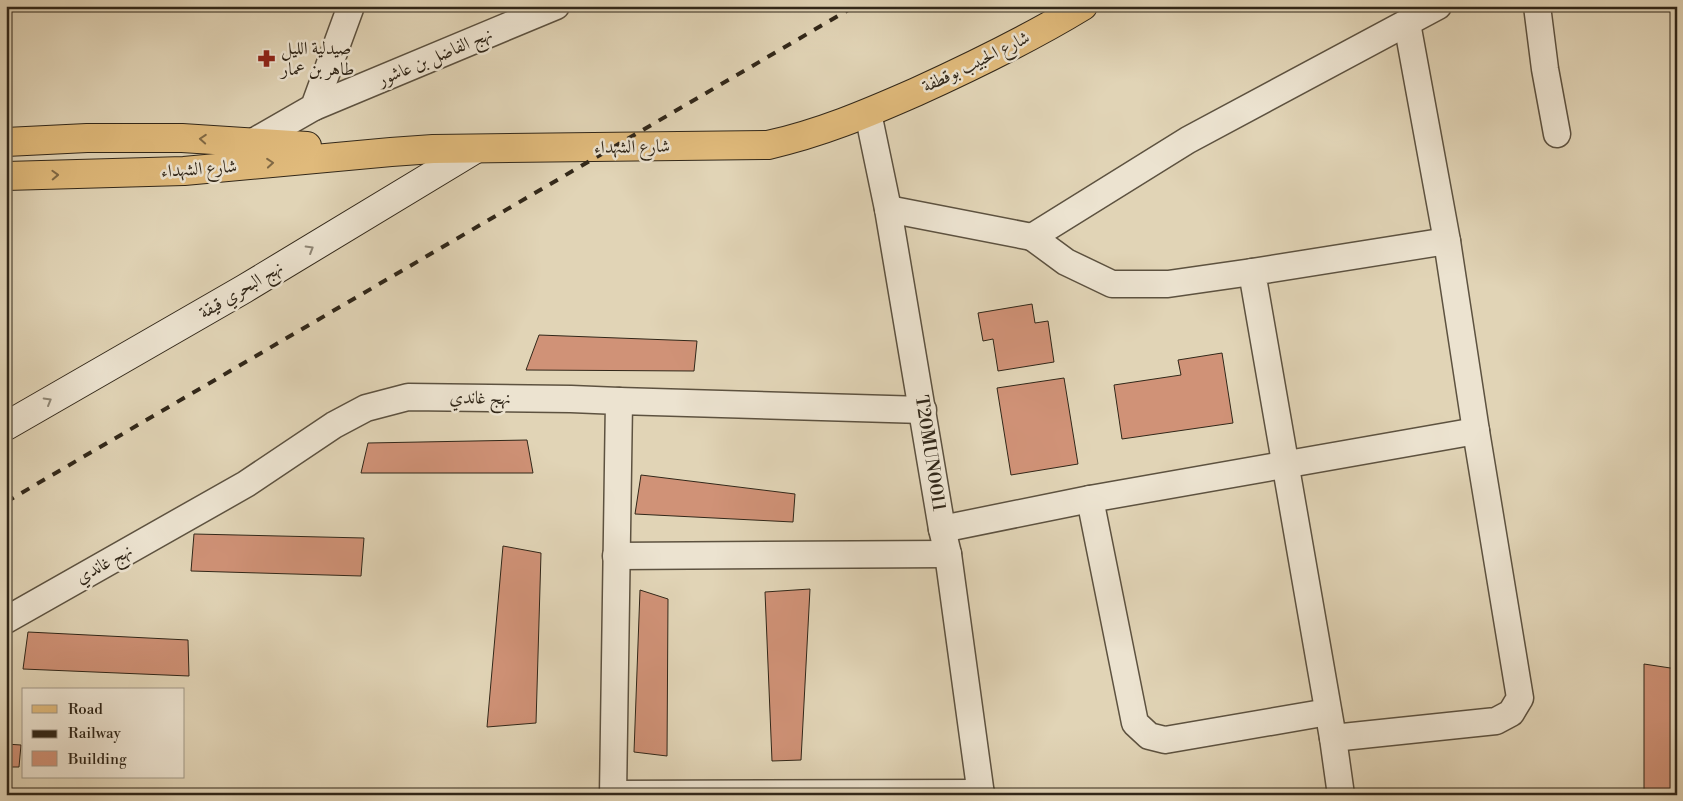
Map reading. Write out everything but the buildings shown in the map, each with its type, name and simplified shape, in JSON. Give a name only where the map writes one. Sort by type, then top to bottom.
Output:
[{"type":"main road","name":"شارع الحبيب بوقطفة","points":[[868,113],[968,68],[1082,6]]},
{"type":"main road","name":"شارع الشهداء","points":[[6,176],[184,171],[391,152],[768,145],[804,137],[868,113]]},
{"type":"main road","name":"شارع الشهداء","points":[[6,142],[87,138],[182,138],[391,152]]},
{"type":"street","points":[[314,107],[351,6]]},
{"type":"street","name":"نهج الفاضل بن عاشور","points":[[253,142],[314,107],[556,6]]},
{"type":"street","points":[[1032,237],[1188,140],[1438,6]]},
{"type":"street","points":[[1537,6],[1545,69],[1557,134]]},
{"type":"street","points":[[1333,738],[1496,721],[1511,713],[1520,698],[1447,241],[1408,22]]},
{"type":"street","name":"T20MUN0011","points":[[868,113],[888,209],[942,529],[948,554],[981,794]]},
{"type":"street","name":"نهج البحري قيقة","points":[[6,426],[244,289],[474,150]]},
{"type":"street","points":[[888,209],[1032,237],[1066,262],[1112,284],[1168,284],[1447,241]]},
{"type":"street","points":[[1252,272],[1333,738],[1341,795]]},
{"type":"street","name":"نهج غاندي","points":[[6,620],[246,484],[334,425],[366,408],[408,397],[571,399],[923,410]]},
{"type":"street","points":[[619,401],[613,794],[981,794]]},
{"type":"street","points":[[942,529],[1090,498],[1476,431]]},
{"type":"street","points":[[1090,498],[1135,723],[1149,736],[1165,740],[1328,712]]},
{"type":"street","points":[[616,556],[948,554]]},
{"type":"railway","points":[[6,502],[855,6]]},
{"type":"place","name":"صيدلية الليل طاهر بن عمار","points":[[267,58]]}]
